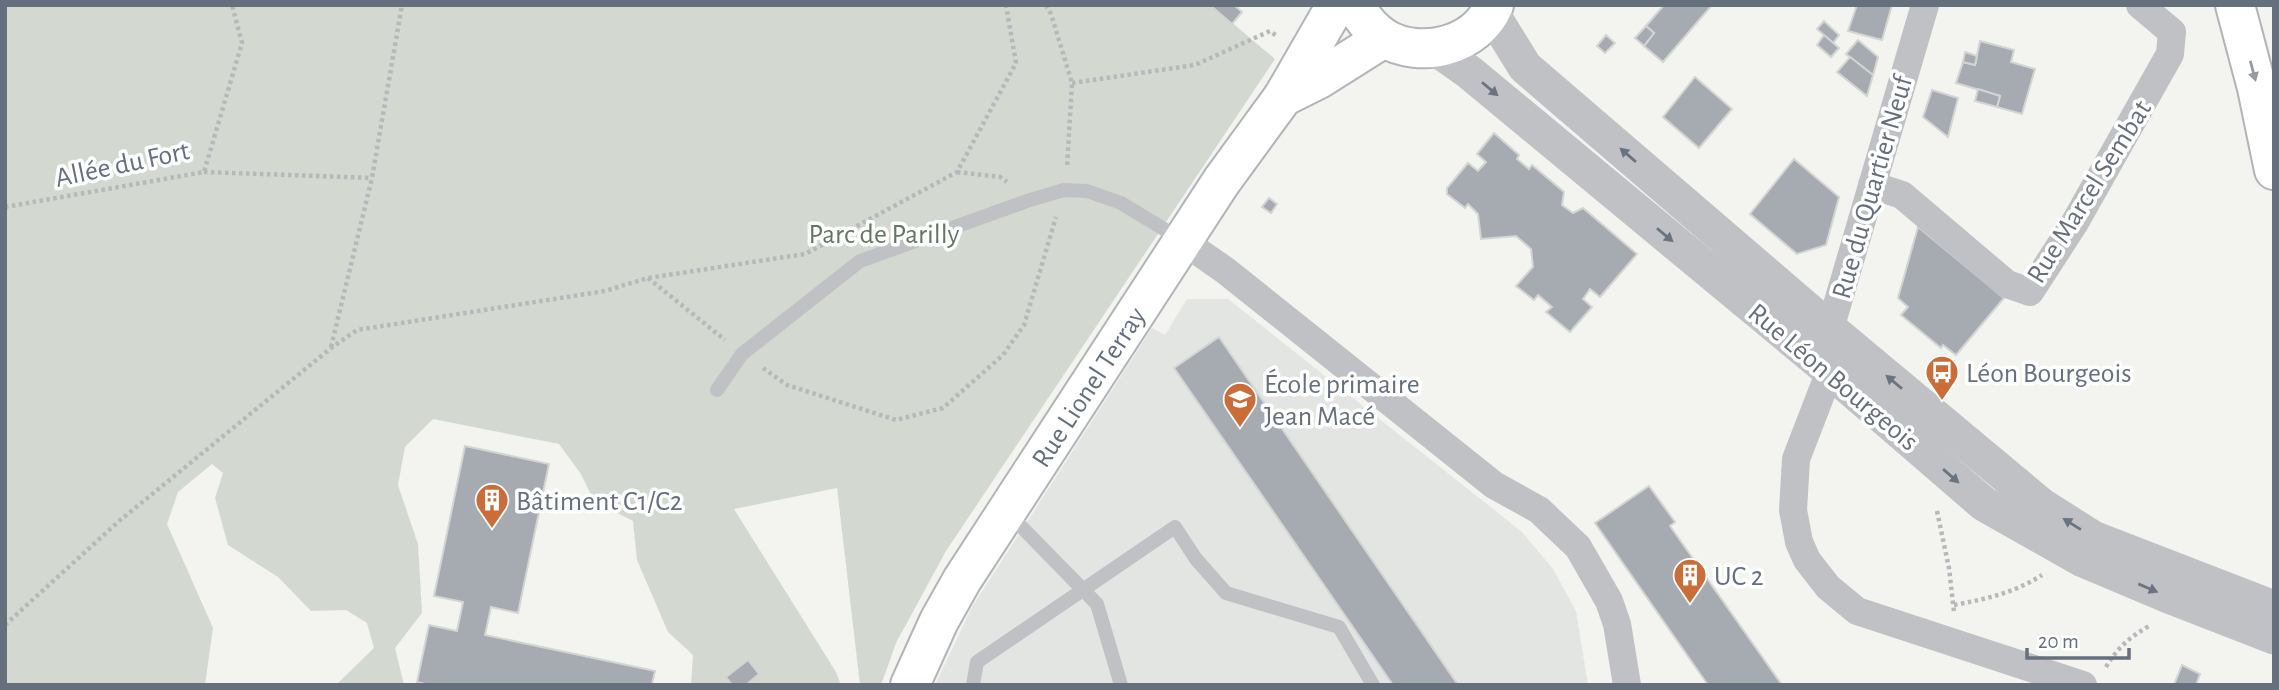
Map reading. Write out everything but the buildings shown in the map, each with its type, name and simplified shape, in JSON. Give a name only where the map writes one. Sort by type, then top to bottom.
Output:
[{"type":"main road","name":"Rue Lionel Terray","points":[[910,685],[961,580],[1222,182],[1283,97],[1336,5]]},
{"type":"main road","points":[[1355,5],[1364,20],[1384,38],[1409,48],[1435,48],[1457,42],[1476,30],[1492,9]]},
{"type":"main road","points":[[2235,5],[2257,88],[2274,170]]},
{"type":"main road","points":[[2263,5],[2274,47]]},
{"type":"main road","name":"Rue Lionel Terray","points":[[1283,97],[1330,72],[1384,38]]},
{"type":"street","name":"Rue du Quartier Neuf","points":[[1830,371],[1830,329],[1925,5]]},
{"type":"street","name":"Rue Marcel Sembat","points":[[1872,185],[1902,195],[2007,284],[2031,292],[2074,224],[2170,54],[2172,32],[2140,5]]},
{"type":"street","name":"Rue Léon Bourgeois","points":[[1492,9],[1525,66],[1830,329],[2041,505],[2093,538],[2259,617]]},
{"type":"street","name":"Rue Léon Bourgeois","points":[[1435,48],[1469,72],[1830,371],[1984,504],[2083,560],[2166,595],[2259,617]]},
{"type":"street","points":[[1183,241],[1226,271],[1494,485],[1539,510],[1578,547],[1609,601],[1617,624],[1628,685]]},
{"type":"street","points":[[1830,371],[1796,459],[1793,510],[1799,542],[1807,560],[1828,587],[1857,611],[2093,678]]},
{"type":"lane","points":[[717,390],[742,354],[860,261],[1030,200],[1064,190],[1087,191],[1121,203],[1183,241]]},
{"type":"lane","points":[[1007,512],[1097,604],[1121,685]]},
{"type":"lane","points":[[973,685],[977,662],[1175,527],[1196,559],[1226,593],[1339,627],[1373,685]]},
{"type":"path","name":"Allée du Fort","points":[[5,207],[204,172],[242,43],[232,5]]},
{"type":"path","points":[[331,348],[372,178],[402,5]]},
{"type":"path","points":[[5,625],[118,522],[331,348],[357,330],[604,291],[648,278],[805,254],[957,172],[1016,63],[1006,5]]},
{"type":"path","points":[[648,278],[742,354],[788,385],[896,420],[943,408],[1003,355],[1024,325],[1064,190],[1070,147],[1072,83],[1046,5]]},
{"type":"path","points":[[1072,83],[1195,65],[1270,32],[1307,58]]},
{"type":"path","points":[[204,172],[372,178]]},
{"type":"path","points":[[957,172],[1000,177],[1030,200]]},
{"type":"path","points":[[1935,505],[1954,605],[1954,620]]},
{"type":"path","points":[[1954,605],[1993,598],[2050,570]]},
{"type":"path","points":[[2093,678],[2130,636],[2152,625]]},
{"type":"shaded area","name":"École primaire Jean Macé","points":[[1187,299],[1228,299],[1522,532],[1553,569],[1576,611],[1588,685],[935,685],[972,607],[1152,328],[1165,335]]},
{"type":"green space","name":"Parc de Parilly","points":[[5,5],[1211,5],[1275,59],[946,551],[896,643],[881,685],[860,685],[837,488],[734,509],[836,672],[841,685],[691,685],[693,655],[668,632],[637,560],[633,521],[594,501],[581,474],[559,444],[433,419],[405,447],[398,485],[418,544],[422,613],[395,648],[404,685],[336,685],[374,648],[367,623],[346,610],[311,611],[278,577],[228,545],[215,498],[223,473],[212,464],[178,492],[167,524],[213,628],[205,685],[5,685]]},
{"type":"place","name":"Léon Bourgeois","points":[[1942,402]]},
{"type":"place","name":"École primaire Jean Macé","points":[[1240,429]]},
{"type":"place","name":"Bâtiment C1/C2","points":[[492,530]]},
{"type":"place","name":"UC 2","points":[[1690,605]]}]
